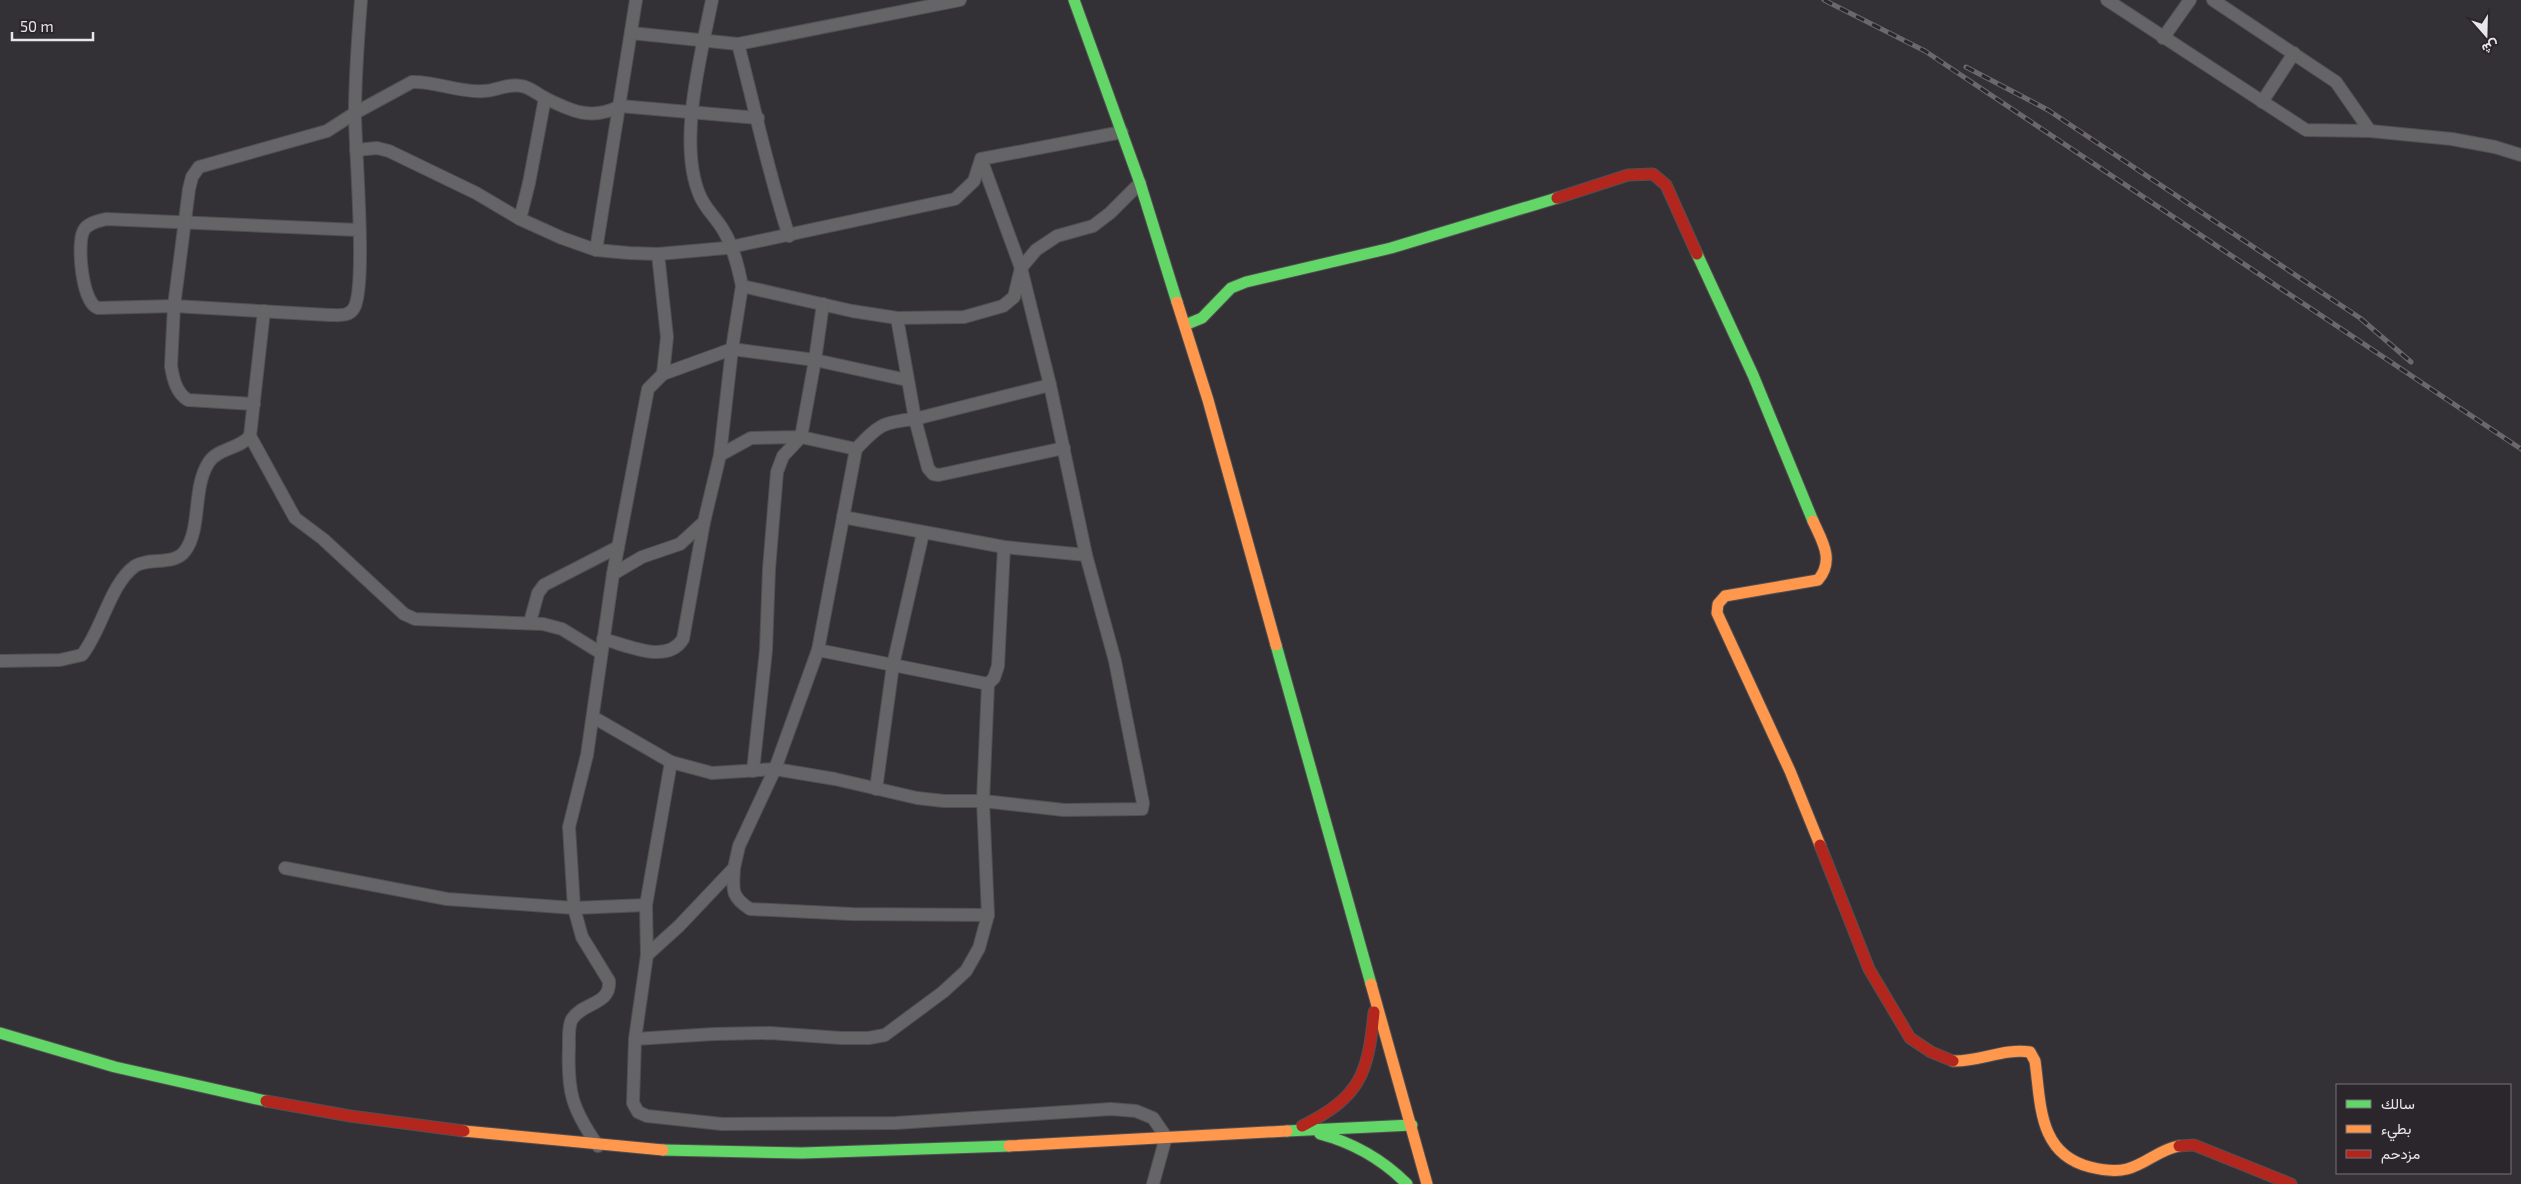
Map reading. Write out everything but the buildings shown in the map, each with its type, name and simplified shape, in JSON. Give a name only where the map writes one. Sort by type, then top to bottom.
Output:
[{"type":"main road","points":[[1074,0],[1140,183],[1208,400],[1427,1184]]},
{"type":"main road","points":[[1185,325],[1202,318],[1224,294],[1246,282],[1336,263],[1492,220],[1628,175],[1643,172],[1657,175],[1666,185],[1728,325],[1753,375],[1828,557],[1824,573],[1818,580],[1725,596],[1716,608],[1717,616],[1790,771],[1869,969],[1910,1038],[1931,1052],[1954,1061],[2018,1050],[2030,1052],[2035,1061],[2049,1141],[2067,1159],[2088,1167],[2114,1171],[2131,1168],[2162,1150],[2185,1144],[2194,1145],[2291,1184]]},
{"type":"main road","points":[[1295,1129],[1334,1110],[1360,1083],[1368,1064],[1372,1042],[1375,998]]},
{"type":"main road","points":[[0,1034],[180,1084],[293,1108],[423,1127],[598,1146],[789,1153],[1069,1144],[1166,1136],[1412,1125]]},
{"type":"main road","points":[[1295,1129],[1337,1138],[1360,1149],[1382,1162],[1407,1184]]},
{"type":"street","points":[[358,230],[98,221],[83,231],[80,242],[85,286],[89,302],[94,307],[174,306],[330,315],[343,315],[351,311],[356,302],[359,283],[358,230],[355,112],[361,0]]},
{"type":"street","points":[[596,250],[636,0]]},
{"type":"street","points":[[603,639],[659,653],[670,651],[679,646],[683,639],[704,522],[720,455],[732,349],[742,286],[731,246],[722,228],[700,197],[692,171],[690,146],[693,111],[712,0]]},
{"type":"street","points":[[630,33],[738,44],[960,0]]},
{"type":"street","points":[[2162,38],[2190,0]]},
{"type":"street","points":[[2213,0],[2336,82],[2370,131]]},
{"type":"street","points":[[2115,2],[2162,38],[2306,130],[2370,131],[2452,139],[2495,147],[2521,155]]},
{"type":"street","points":[[738,44],[758,118],[776,198],[789,236]]},
{"type":"street","points":[[2262,102],[2294,53]]},
{"type":"street","points":[[254,404],[193,402],[183,397],[176,384],[171,366],[174,306],[185,223],[192,177],[199,168],[212,162],[321,134],[334,128],[355,112],[412,82],[473,91],[518,85],[544,98],[590,115],[604,114],[620,106],[758,118]]},
{"type":"street","points":[[520,219],[544,98]]},
{"type":"street","points":[[981,159],[1122,132]]},
{"type":"street","points":[[356,150],[376,148],[389,152],[476,193],[520,219],[562,238],[596,250],[658,254],[731,246],[789,236],[955,199],[974,181],[981,159]]},
{"type":"street","points":[[593,717],[671,762],[712,773],[775,769],[836,779],[876,789],[944,801],[983,801],[1064,810],[1142,809],[1143,803],[1115,661],[1086,555],[1050,385],[1021,268],[981,159]]},
{"type":"street","points":[[742,286],[897,318],[964,318],[1003,306],[1014,297],[1021,268],[1036,250],[1057,236],[1092,226],[1110,213],[1140,183]]},
{"type":"street","points":[[658,254],[667,337],[663,374]]},
{"type":"street","points":[[753,771],[766,650],[769,569],[777,472],[783,456],[801,437],[823,304]]},
{"type":"street","points":[[264,311],[250,436],[295,518],[323,539],[404,614],[416,619],[530,622],[562,629],[601,653]]},
{"type":"street","points":[[897,318],[915,419],[928,468],[933,474],[939,475],[1064,448]]},
{"type":"street","points":[[598,1146],[580,1120],[572,1101],[568,1066],[569,1031],[571,1020],[580,1010],[606,996],[610,989],[609,980],[582,937],[574,908],[569,827],[587,755],[613,574],[648,389],[663,374],[732,349],[815,360],[907,380]]},
{"type":"street","points":[[988,915],[852,914],[750,908],[738,901],[732,892],[734,868],[739,846],[775,769],[818,650],[856,449],[879,425],[892,421],[915,419],[1050,385]]},
{"type":"street","points":[[0,661],[60,660],[82,655],[124,576],[137,565],[171,559],[184,553],[190,543],[202,475],[209,461],[216,455],[240,445],[250,436]]},
{"type":"street","points":[[720,455],[751,438],[801,437],[856,449]]},
{"type":"street","points":[[843,517],[1004,547],[1086,555]]},
{"type":"street","points":[[613,574],[642,557],[680,544],[704,522]]},
{"type":"street","points":[[876,789],[893,665],[923,533]]},
{"type":"street","points":[[634,1039],[714,1034],[770,1034],[841,1038],[869,1038],[885,1035],[943,992],[966,971],[979,948],[988,915],[983,801],[988,684],[994,678],[998,666],[1004,547]]},
{"type":"street","points":[[530,622],[538,593],[544,586],[618,548]]},
{"type":"street","points":[[818,650],[988,684]]},
{"type":"street","points":[[671,762],[646,905],[647,955],[634,1039],[633,1103],[638,1112],[647,1116],[722,1124],[896,1123],[1111,1109],[1136,1111],[1153,1118],[1166,1136],[1153,1184]]},
{"type":"street","points":[[285,868],[447,899],[574,908],[646,905]]},
{"type":"street","points":[[647,955],[679,926],[734,868]]},
{"type":"railway","points":[[1824,0],[1925,51],[2521,449]]},
{"type":"railway","points":[[1966,67],[2048,110],[2360,318],[2411,362]]},
{"type":"traffic: fast","points":[[1074,0],[1140,183],[1177,302]]},
{"type":"traffic: fast","points":[[1185,325],[1202,318],[1231,288],[1246,282],[1391,248],[1557,198]]},
{"type":"traffic: fast","points":[[1697,254],[1753,375],[1813,521]]},
{"type":"traffic: fast","points":[[1276,645],[1371,984]]},
{"type":"traffic: fast","points":[[0,1033],[115,1067],[266,1101]]},
{"type":"traffic: fast","points":[[1287,1131],[1412,1125]]},
{"type":"traffic: fast","points":[[1320,1134],[1344,1142],[1367,1153],[1388,1167],[1407,1184]]},
{"type":"traffic: fast","points":[[663,1150],[802,1153],[1009,1146]]},
{"type":"traffic: slow","points":[[1177,302],[1208,400],[1276,645]]},
{"type":"traffic: slow","points":[[1813,521],[1823,543],[1826,558],[1826,565],[1818,580],[1725,596],[1718,604],[1717,613],[1790,771],[1820,845]]},
{"type":"traffic: slow","points":[[1371,984],[1427,1184]]},
{"type":"traffic: slow","points":[[1953,1061],[1963,1061],[2001,1053],[2030,1052],[2035,1061],[2041,1110],[2051,1139],[2060,1151],[2073,1160],[2090,1167],[2108,1170],[2127,1169],[2166,1150],[2179,1146]]},
{"type":"traffic: slow","points":[[464,1131],[663,1150]]},
{"type":"traffic: slow","points":[[1009,1146],[1287,1131]]},
{"type":"traffic: jam","points":[[1557,198],[1628,175],[1653,174],[1666,185],[1697,254]]},
{"type":"traffic: jam","points":[[1820,845],[1869,969],[1910,1038],[1931,1052],[1953,1061]]},
{"type":"traffic: jam","points":[[1302,1126],[1337,1105],[1358,1082],[1368,1052],[1374,1012]]},
{"type":"traffic: jam","points":[[266,1101],[350,1116],[464,1131]]},
{"type":"traffic: jam","points":[[2179,1146],[2194,1145],[2291,1184]]}]
